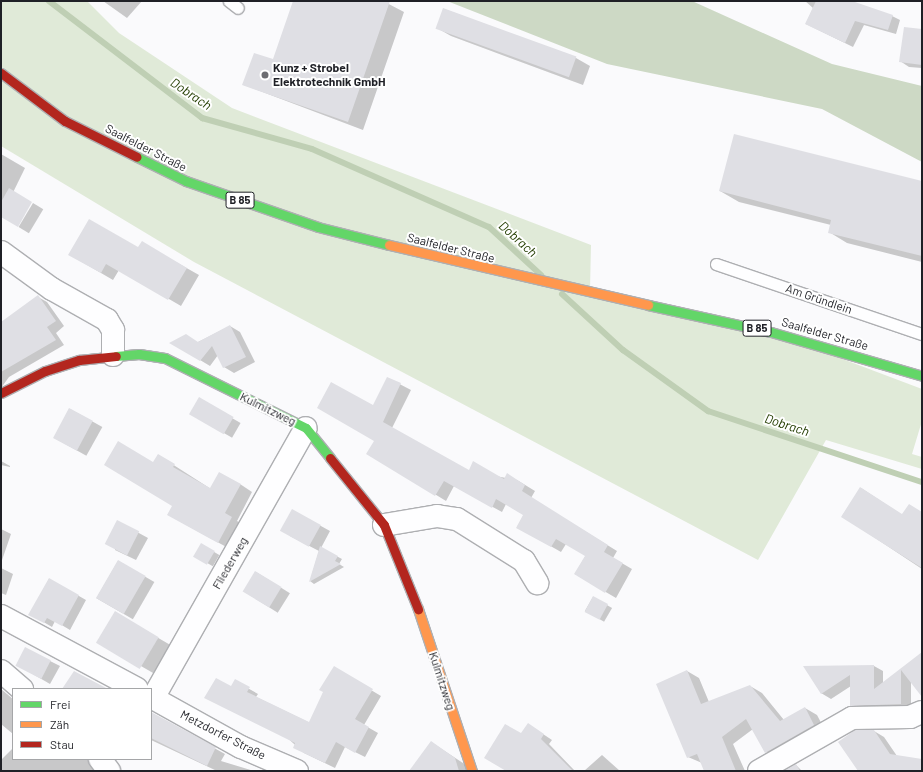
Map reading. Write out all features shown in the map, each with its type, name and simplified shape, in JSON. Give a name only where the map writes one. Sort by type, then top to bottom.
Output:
[{"type":"main road","name":"Saalfelder Straße","points":[[1,73],[65,121],[186,182],[318,227],[501,273],[590,291],[772,332],[922,376]]},
{"type":"main road","name":"Kulmitzweg","points":[[1,393],[46,370],[79,360],[113,355],[165,358],[306,428],[384,525],[405,570],[472,771]]},
{"type":"street","points":[[1,252],[52,289],[107,320],[113,330],[113,355]]},
{"type":"street","name":"Fliederweg","points":[[151,688],[306,428]]},
{"type":"street","points":[[384,525],[438,516],[457,519],[524,561],[537,583]]},
{"type":"street","name":"Metzdorfer Straße","points":[[1,616],[136,688]]},
{"type":"street","points":[[1,671],[21,688]]},
{"type":"street","name":"Metzdorfer Straße","points":[[152,697],[241,747],[297,771]]},
{"type":"street","points":[[759,771],[852,718],[910,717],[922,712]]},
{"type":"street","points":[[101,760],[110,771]]},
{"type":"lane","points":[[229,1],[238,8]]},
{"type":"lane","name":"Am Gründlein","points":[[716,264],[922,334]]},
{"type":"green space","points":[[1,1],[87,1],[119,33],[232,108],[591,245],[590,291],[771,332],[922,389],[922,421],[912,454],[922,457],[922,469],[826,440],[758,560],[194,262],[1,146]]},
{"type":"green space","points":[[447,1],[692,1],[832,64],[922,86],[922,162],[822,109],[607,64]]},
{"type":"building","points":[[293,1],[390,1],[348,122],[242,85],[254,53],[273,59]]},
{"type":"building","points":[[816,1],[852,1],[893,15],[888,30],[855,21],[845,43],[805,24]]},
{"type":"building","points":[[443,8],[576,57],[569,77],[435,29]]},
{"type":"building","points":[[904,27],[922,29],[922,65],[899,62]]},
{"type":"building","points":[[734,134],[922,181],[922,256],[828,233],[831,220],[719,191]]},
{"type":"building","points":[[9,188],[32,202],[18,227],[1,217],[1,202]]},
{"type":"building","points":[[89,219],[138,247],[142,241],[187,268],[168,300],[106,264],[101,273],[68,255]]},
{"type":"building","points":[[38,295],[56,321],[47,327],[56,340],[1,372],[1,322]]},
{"type":"building","points":[[230,325],[246,357],[223,368],[212,346],[200,361],[169,343],[186,334],[198,342]]},
{"type":"building","points":[[387,377],[401,383],[383,422],[469,470],[473,461],[504,479],[507,473],[525,485],[522,491],[608,545],[604,552],[623,563],[605,593],[574,574],[585,556],[556,539],[551,547],[516,528],[523,515],[496,499],[492,508],[444,481],[435,496],[366,454],[374,441],[317,408],[331,382],[373,405]]},
{"type":"building","points":[[199,397],[234,417],[224,434],[189,414]]},
{"type":"building","points":[[69,408],[93,421],[77,451],[53,438]]},
{"type":"building","points":[[118,441],[153,462],[158,454],[175,464],[173,467],[210,488],[219,472],[241,484],[225,513],[232,517],[218,543],[167,515],[172,506],[104,465]]},
{"type":"building","points":[[860,487],[902,514],[909,504],[922,512],[922,568],[841,517]]},
{"type":"building","points":[[292,509],[321,525],[309,547],[280,531]]},
{"type":"building","points":[[117,520],[139,531],[127,555],[105,544]]},
{"type":"building","points":[[201,543],[215,551],[207,565],[193,557]]},
{"type":"building","points":[[320,546],[338,556],[335,561],[341,564],[309,582]]},
{"type":"building","points":[[118,560],[146,576],[124,614],[96,598]]},
{"type":"building","points":[[255,571],[282,587],[269,608],[243,592]]},
{"type":"building","points":[[49,578],[79,595],[62,626],[47,618],[44,623],[28,615]]},
{"type":"building","points":[[593,596],[608,604],[600,620],[585,612]]},
{"type":"building","points":[[115,611],[159,637],[140,669],[96,643]]},
{"type":"building","points":[[25,647],[51,660],[41,679],[15,666]]},
{"type":"building","points":[[922,652],[922,697],[901,670],[901,704],[850,706],[850,675],[821,694],[803,666],[874,665],[874,689]]},
{"type":"building","points":[[334,666],[373,689],[355,719],[369,727],[355,753],[336,742],[325,763],[293,748],[295,743],[204,698],[216,678],[231,686],[235,679],[250,687],[247,692],[309,722],[323,692],[319,690]]},
{"type":"building","points":[[687,670],[701,704],[750,685],[780,721],[805,707],[814,725],[765,753],[746,719],[722,737],[736,771],[704,771],[697,754],[687,758],[656,684]]},
{"type":"building","points":[[74,671],[106,688],[63,688]]},
{"type":"building","points":[[152,713],[216,747],[207,766],[152,738]]},
{"type":"building","points":[[528,723],[544,734],[541,739],[573,771],[506,771],[484,758],[505,724],[521,733]]},
{"type":"building","points":[[855,730],[874,730],[890,754],[922,759],[922,771],[858,771],[838,742]]},
{"type":"building","points":[[431,741],[455,758],[459,771],[409,771]]},
{"type":"building","points":[[796,764],[800,771],[784,771]]},
{"type":"waterway","name":"Dobrach","points":[[49,1],[202,118],[312,149],[489,227],[541,275]]},
{"type":"waterway","name":"Dobrach","points":[[562,294],[623,350],[708,411],[922,482]]},
{"type":"traffic: fast","points":[[137,157],[186,181],[318,227],[389,245]]},
{"type":"traffic: fast","points":[[648,305],[771,332],[922,376]]},
{"type":"traffic: fast","points":[[116,356],[139,354],[165,358],[306,428],[330,458]]},
{"type":"traffic: slow","points":[[389,245],[648,305]]},
{"type":"traffic: slow","points":[[418,609],[472,771]]},
{"type":"traffic: jam","points":[[1,73],[65,121],[137,157]]},
{"type":"traffic: jam","points":[[1,393],[45,371],[79,360],[116,356]]},
{"type":"traffic: jam","points":[[330,458],[384,525],[418,609]]},
{"type":"place","name":"Kunz + Strobel Elektrotechnik GmbH","points":[[265,75]]}]
